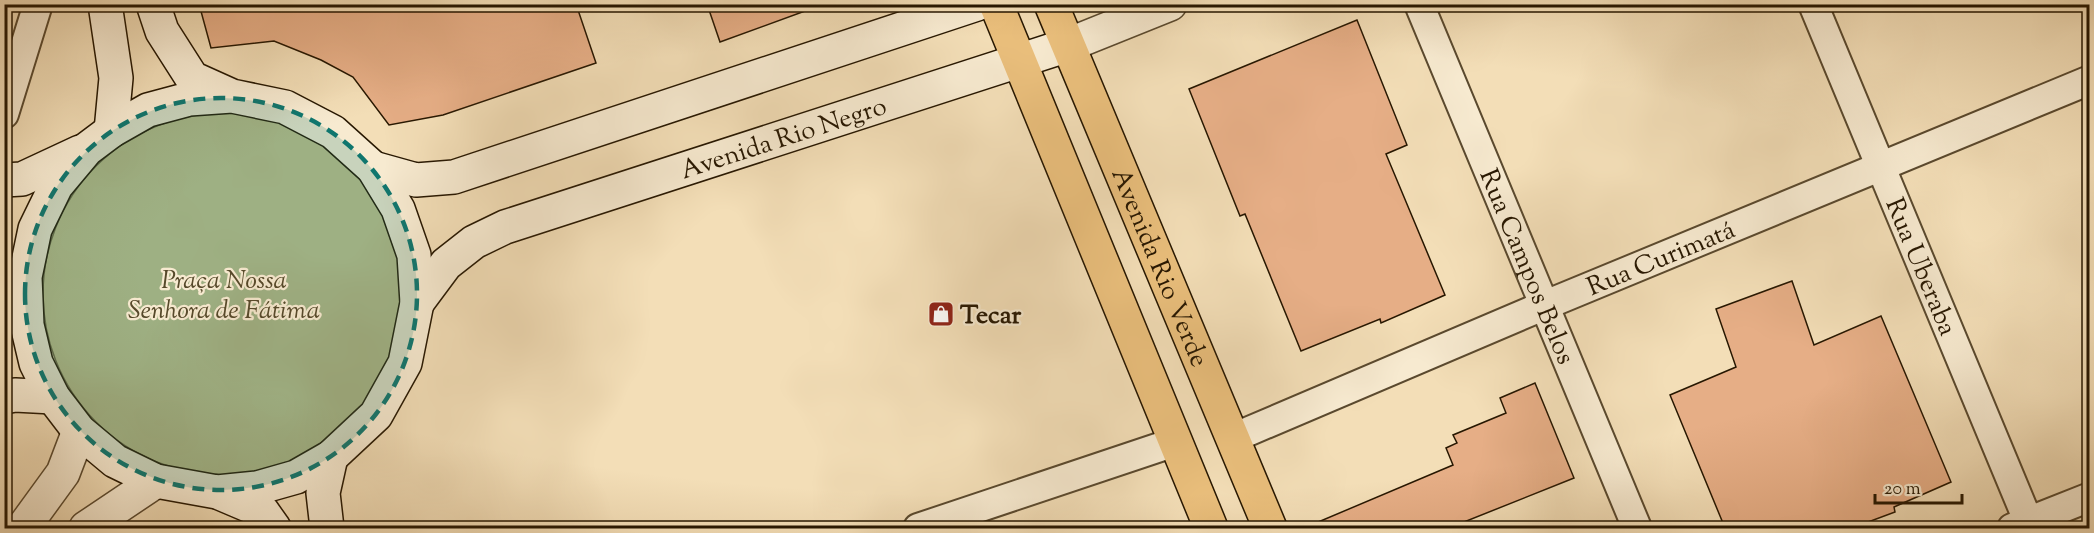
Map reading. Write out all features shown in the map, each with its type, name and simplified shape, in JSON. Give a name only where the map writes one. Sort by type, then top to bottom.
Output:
[{"type":"main road","points":[[105,4],[116,78],[99,140],[56,186],[15,269],[16,335],[36,363],[53,397],[79,431],[115,461],[156,481],[217,492],[262,511],[274,528]]},
{"type":"main road","points":[[153,4],[162,31],[192,78],[232,96],[285,107],[333,132],[373,168],[398,209],[414,255],[417,303],[405,363],[376,416],[332,457],[296,477],[257,488],[217,492]]},
{"type":"main road","points":[[373,168],[416,180],[454,177],[977,4]]},
{"type":"main road","name":"Avenida Rio Verde","points":[[996,4],[1211,528]]},
{"type":"main road","name":"Avenida Rio Verde","points":[[1052,4],[1270,528]]},
{"type":"main road","name":"Avenida Rio Negro","points":[[417,303],[446,264],[474,242],[505,227],[1068,45],[1170,4]]},
{"type":"main road","points":[[4,180],[22,179],[99,140],[148,110],[189,99],[232,96]]},
{"type":"main road","points":[[4,397],[53,397]]},
{"type":"main road","points":[[23,528],[63,473],[79,431]]},
{"type":"main road","points":[[327,528],[323,493],[332,457]]},
{"type":"main road","points":[[89,527],[156,481]]},
{"type":"street","points":[[4,114],[38,4]]},
{"type":"street","name":"Rua Campos Belos","points":[[1419,4],[1637,528]]},
{"type":"street","name":"Rua Uberaba","points":[[1813,4],[2024,526]]},
{"type":"street","name":"Rua Curimatá","points":[[1233,438],[1544,306],[2090,80]]},
{"type":"street","points":[[918,528],[1175,442]]},
{"type":"street","points":[[2024,526],[2090,497]]},
{"type":"highlighted area","points":[[232,96],[285,107],[333,132],[373,168],[398,209],[414,255],[417,303],[405,363],[376,415],[331,457],[296,477],[257,488],[217,492],[156,481],[115,461],[79,431],[53,397],[36,363],[27,325],[25,277],[35,229],[56,186],[87,149],[111,131],[148,110],[189,99]]},
{"type":"green space","name":"Praça Nossa Senhora de Fátima","points":[[224,113],[259,117],[293,127],[324,144],[352,166],[374,194],[391,225],[401,259],[405,294],[401,329],[391,363],[374,394],[352,422],[324,444],[293,461],[259,471],[224,475],[189,471],[155,461],[124,444],[96,422],[74,394],[57,363],[47,329],[43,294],[47,259],[57,225],[74,194],[96,166],[124,144],[155,127],[189,117]]},
{"type":"building","points":[[199,4],[576,4],[596,63],[443,115],[389,125],[353,77],[321,60],[274,41],[211,48]]},
{"type":"building","points":[[707,4],[815,4],[816,7],[720,42]]},
{"type":"building","points":[[1357,20],[1407,145],[1386,154],[1445,295],[1381,323],[1380,319],[1301,351],[1245,214],[1240,216],[1189,89]]},
{"type":"building","points":[[1792,281],[1814,345],[1881,316],[1951,482],[1894,507],[1895,512],[1852,528],[1725,528],[1670,395],[1736,367],[1716,309]]},
{"type":"building","points":[[1535,383],[1574,478],[1449,528],[1304,528],[1453,465],[1446,448],[1457,443],[1453,435],[1506,413],[1500,398]]},
{"type":"place","name":"Tecar","points":[[941,314]]}]
